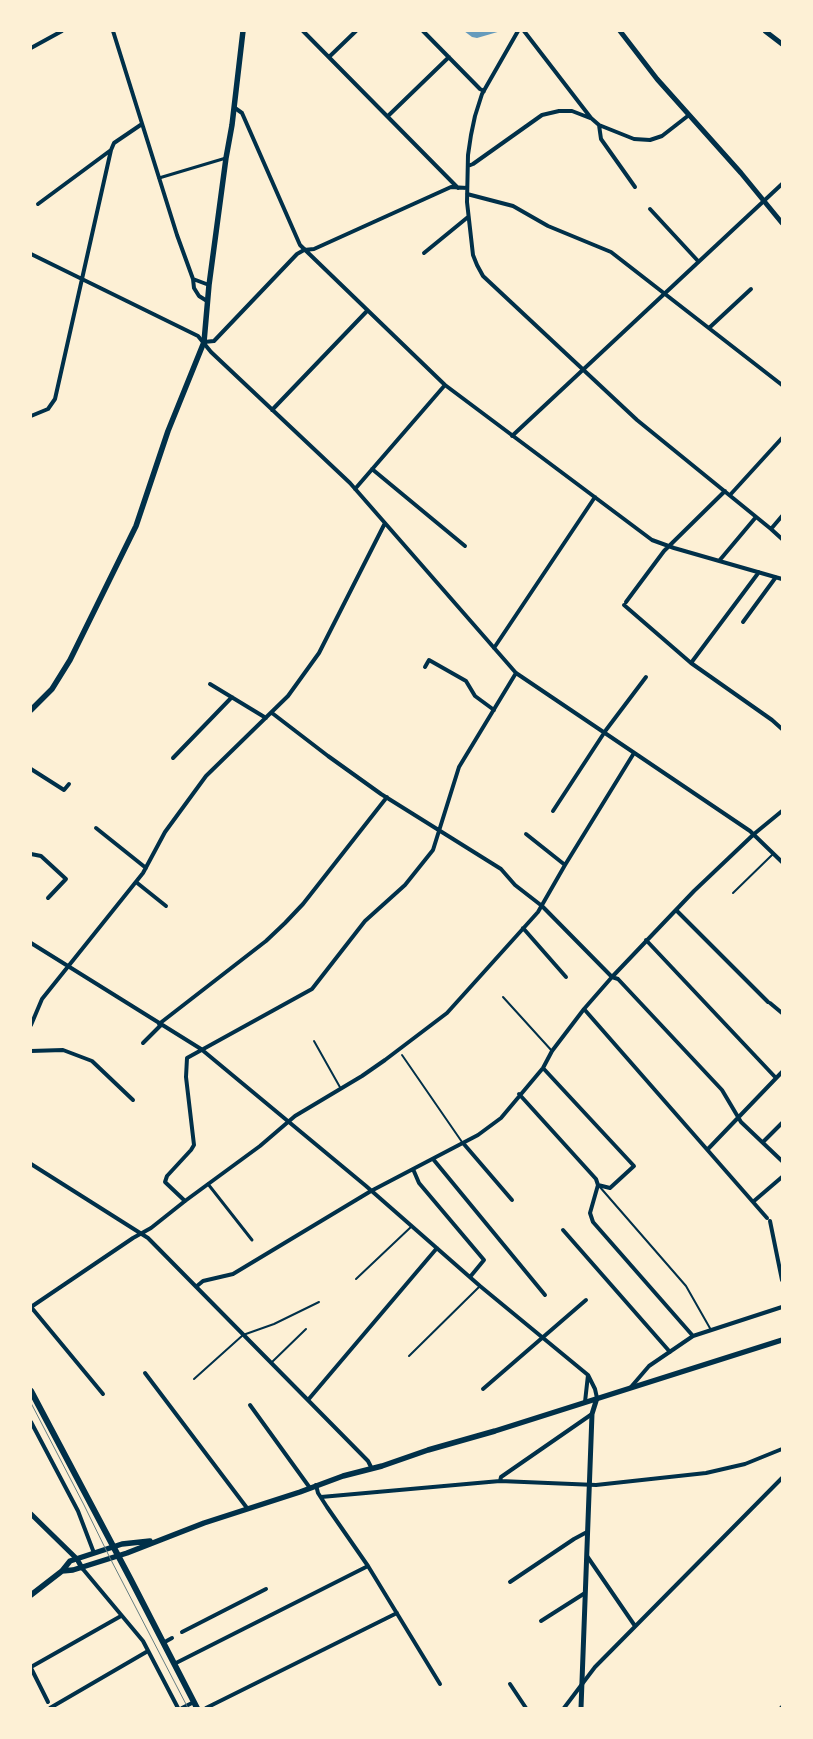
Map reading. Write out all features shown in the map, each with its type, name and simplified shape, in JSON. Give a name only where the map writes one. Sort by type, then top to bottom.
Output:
[{"type":"main road","points":[[31,710],[52,689],[70,660],[136,526],[168,431],[204,342],[209,285],[226,158],[235,108],[243,31]]},
{"type":"main road","points":[[62,1571],[82,1568],[118,1556],[247,1508],[343,1476],[372,1469],[782,1340]]},
{"type":"main road","points":[[31,1392],[195,1705]]},
{"type":"main road","points":[[31,1595],[62,1571],[70,1561],[122,1544],[157,1540]]},
{"type":"street","points":[[31,48],[62,31]]},
{"type":"street","points":[[113,31],[193,279],[194,288],[199,296],[207,301]]},
{"type":"street","points":[[303,31],[458,188]]},
{"type":"street","points":[[329,57],[356,31]]},
{"type":"street","points":[[423,31],[484,91]]},
{"type":"street","points":[[518,31],[484,91],[475,116],[468,155],[468,218],[473,255],[483,276],[637,420],[782,539]]},
{"type":"street","points":[[524,31],[591,118],[599,125],[634,139],[650,140],[662,136],[689,115]]},
{"type":"street","points":[[620,31],[657,79],[736,166],[782,223]]},
{"type":"street","points":[[765,31],[782,44]]},
{"type":"street","points":[[388,116],[449,57]]},
{"type":"street","points":[[235,108],[242,113],[299,243],[304,250],[445,385],[652,540],[782,579]]},
{"type":"street","points":[[468,166],[542,115],[559,110],[572,111],[591,118]]},
{"type":"street","points":[[31,416],[48,409],[55,399],[111,150],[114,143],[142,124]]},
{"type":"street","points":[[599,125],[601,139],[635,187]]},
{"type":"street","points":[[38,204],[111,150]]},
{"type":"street","points":[[159,178],[226,158]]},
{"type":"street","points":[[512,436],[782,184]]},
{"type":"street","points":[[204,342],[214,341],[297,254],[304,250],[314,249],[451,187],[467,188]]},
{"type":"street","points":[[467,194],[514,206],[548,226],[612,252],[782,384]]},
{"type":"street","points":[[650,209],[698,262]]},
{"type":"street","points":[[424,253],[468,218]]},
{"type":"street","points":[[31,254],[198,336],[211,352],[355,489],[516,673],[754,834],[782,862]]},
{"type":"street","points":[[193,279],[209,285]]},
{"type":"street","points":[[709,328],[751,289]]},
{"type":"street","points":[[272,410],[367,312]]},
{"type":"street","points":[[355,489],[445,385]]},
{"type":"street","points":[[730,495],[782,438]]},
{"type":"street","points":[[372,469],[465,546]]},
{"type":"street","points":[[725,491],[664,550],[625,604],[691,663],[782,729]]},
{"type":"street","points":[[494,648],[595,497]]},
{"type":"street","points":[[771,529],[782,516]]},
{"type":"street","points":[[718,560],[756,517]]},
{"type":"street","points":[[31,1025],[42,999],[136,882],[146,868],[165,832],[206,776],[288,696],[319,654],[385,524]]},
{"type":"street","points":[[691,663],[759,572]]},
{"type":"street","points":[[743,622],[776,577]]},
{"type":"street","points":[[425,667],[429,660],[466,681],[475,696],[494,710]]},
{"type":"street","points":[[184,1201],[167,1185],[166,1179],[192,1150],[194,1145],[186,1077],[187,1058],[312,989],[365,921],[405,885],[432,852],[459,767],[516,673]]},
{"type":"street","points":[[553,811],[604,733],[646,677]]},
{"type":"street","points":[[210,684],[266,718]]},
{"type":"street","points":[[173,758],[232,697]]},
{"type":"street","points":[[272,713],[328,756],[387,797],[500,869],[515,885],[542,906],[612,977],[618,979],[722,1090],[740,1122],[782,1161]]},
{"type":"street","points":[[103,1394],[31,1307],[133,1238],[142,1234],[260,1146],[294,1116],[386,1060],[447,1013],[542,906],[564,865],[634,753]]},
{"type":"street","points":[[31,769],[64,790],[69,784]]},
{"type":"street","points":[[142,1043],[160,1024],[266,941],[285,923],[303,904],[387,797]]},
{"type":"street","points":[[197,1286],[203,1282],[233,1274],[262,1253],[371,1191],[478,1136],[501,1118],[519,1094],[543,1068],[552,1051],[584,1009],[612,977],[694,891],[754,834],[782,811]]},
{"type":"street","points":[[96,828],[146,868]]},
{"type":"street","points":[[526,834],[564,865]]},
{"type":"street","points":[[31,854],[41,856],[66,879],[48,898]]},
{"type":"street","points":[[136,882],[166,906]]},
{"type":"street","points":[[676,910],[782,1013]]},
{"type":"street","points":[[523,928],[566,977]]},
{"type":"street","points":[[646,940],[776,1078]]},
{"type":"street","points":[[31,943],[201,1049],[371,1191],[480,1286],[588,1375],[596,1389],[597,1398],[592,1414],[581,1708]]},
{"type":"street","points":[[584,1009],[769,1219],[782,1280]]},
{"type":"street","points":[[31,1051],[62,1050],[92,1061],[133,1100]]},
{"type":"street","points":[[543,1068],[634,1166],[610,1188],[598,1185]]},
{"type":"street","points":[[708,1149],[737,1116],[782,1072]]},
{"type":"street","points":[[519,1094],[596,1178],[598,1185],[590,1213],[593,1222],[693,1336]]},
{"type":"street","points":[[763,1142],[782,1123]]},
{"type":"street","points":[[463,1143],[512,1200]]},
{"type":"street","points":[[433,1159],[545,1295]]},
{"type":"street","points":[[31,1164],[142,1234],[197,1286],[368,1461],[372,1469]]},
{"type":"street","points":[[412,1169],[419,1183],[484,1260],[470,1277]]},
{"type":"street","points":[[754,1201],[782,1177]]},
{"type":"street","points":[[208,1184],[252,1240]]},
{"type":"street","points":[[563,1230],[670,1352]]},
{"type":"street","points":[[308,1400],[338,1362],[437,1248]]},
{"type":"street","points":[[482,1389],[586,1300]]},
{"type":"street","points":[[631,1387],[649,1366],[693,1336],[782,1307]]},
{"type":"street","points":[[145,1373],[247,1508]]},
{"type":"street","points":[[585,1402],[588,1375]]},
{"type":"street","points":[[250,1405],[322,1498],[368,1566],[440,1684]]},
{"type":"street","points":[[500,1481],[500,1477],[592,1414]]},
{"type":"street","points":[[31,1422],[78,1511],[94,1553]]},
{"type":"street","points":[[322,1498],[500,1481],[590,1485],[706,1473],[745,1464],[782,1449]]},
{"type":"street","points":[[564,1708],[595,1667],[782,1478]]},
{"type":"street","points":[[776,1484],[782,1488]]},
{"type":"street","points":[[31,1514],[77,1559],[82,1568],[143,1641],[178,1708]]},
{"type":"street","points":[[510,1582],[587,1532]]},
{"type":"street","points":[[586,1555],[636,1626]]},
{"type":"street","points":[[174,1664],[368,1566]]},
{"type":"street","points":[[182,1632],[266,1588]]},
{"type":"street","points":[[541,1621],[585,1593]]},
{"type":"street","points":[[206,1708],[397,1613]]},
{"type":"street","points":[[48,1702],[31,1667],[121,1616]]},
{"type":"street","points":[[163,1642],[172,1638]]},
{"type":"street","points":[[50,1708],[148,1651]]},
{"type":"street","points":[[510,1684],[526,1708]]},
{"type":"street","points":[[182,1708],[195,1705]]},
{"type":"lane","points":[[733,893],[773,854]]},
{"type":"lane","points":[[503,996],[552,1051]]},
{"type":"lane","points":[[314,1041],[341,1089]]},
{"type":"lane","points":[[402,1055],[463,1143]]},
{"type":"lane","points":[[598,1185],[686,1286],[711,1330]]},
{"type":"lane","points":[[356,1279],[412,1226]]},
{"type":"lane","points":[[409,1356],[480,1286]]},
{"type":"lane","points":[[194,1379],[243,1335],[274,1324],[319,1302]]},
{"type":"lane","points":[[272,1363],[306,1329]]},
{"type":"water","points":[[464,31],[501,31],[477,38]]},
{"type":"tram line","points":[[31,1403],[188,1708]]}]
